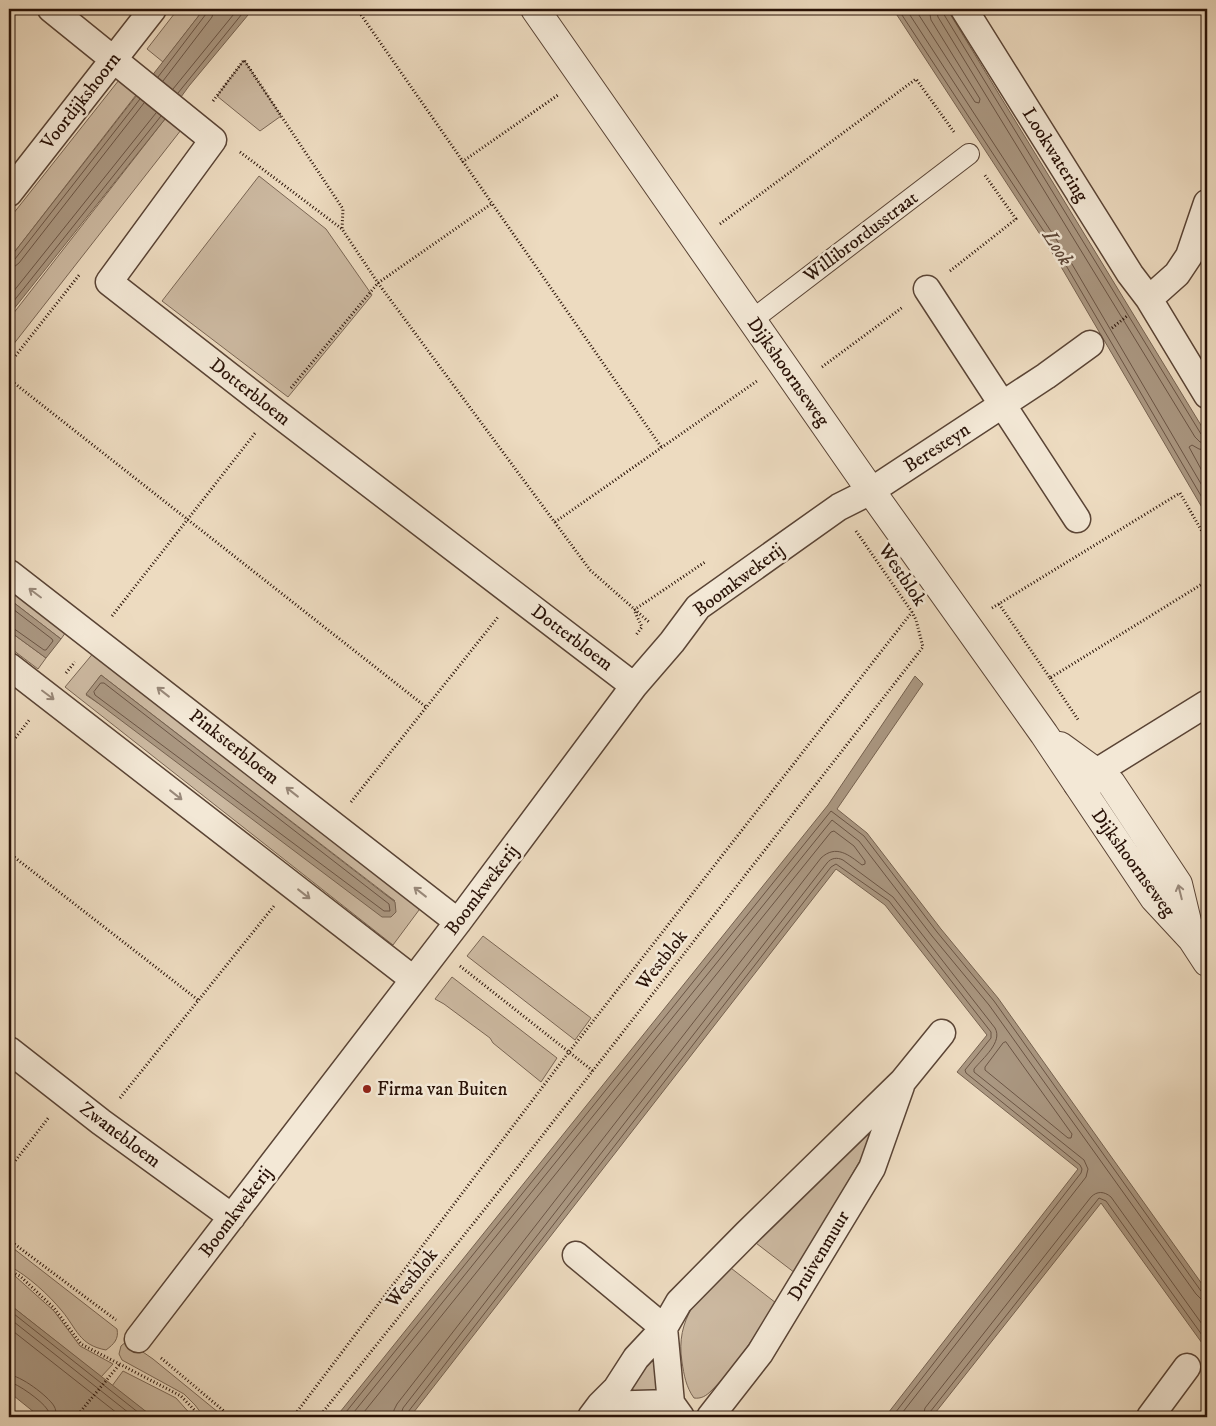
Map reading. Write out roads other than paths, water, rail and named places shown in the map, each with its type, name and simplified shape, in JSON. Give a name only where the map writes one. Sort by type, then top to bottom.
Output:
[{"type":"street","points":[[51,9],[121,64]]},
{"type":"street","name":"Voordijkshoorn","points":[[9,193],[121,64],[153,9]]},
{"type":"street","name":"Dijkshoornseweg","points":[[535,9],[1044,734],[1087,778],[1111,783],[1178,884],[1192,939],[1207,962]]},
{"type":"street","name":"Lookwatering","points":[[964,9],[1130,274],[1149,299],[1207,395]]},
{"type":"street","name":"Dotterbloem","points":[[121,64],[199,129],[109,282],[634,686]]},
{"type":"street","name":"Willibrordusstraat","points":[[752,320],[970,154]]},
{"type":"street","points":[[1149,299],[1177,274],[1189,256],[1207,203]]},
{"type":"street","points":[[927,289],[1077,520]]},
{"type":"street","name":"Beresteyn","points":[[871,490],[1046,376],[1090,344]]},
{"type":"street","name":"Boomkwekerij","points":[[138,1338],[458,922],[634,686],[672,642],[698,607],[839,507],[871,490]]},
{"type":"street","name":"Pinksterbloem","points":[[9,573],[458,922]]},
{"type":"street","points":[[9,666],[413,979]]},
{"type":"street","points":[[1087,778],[1206,704],[1207,706]]},
{"type":"street","name":"Druivenmuur","points":[[595,1411],[616,1389],[636,1358],[664,1328],[675,1306],[698,1281],[903,1081],[942,1033]]},
{"type":"street","name":"Zwanebloem","points":[[9,1050],[101,1122],[232,1217]]},
{"type":"street","name":"Druivenmuur","points":[[710,1417],[760,1353],[872,1168],[903,1081]]},
{"type":"street","points":[[576,1255],[664,1328]]},
{"type":"street","name":"Druivenmuur","points":[[595,1411],[676,1410],[664,1328]]},
{"type":"street","points":[[1150,1417],[1187,1367]]},
{"type":"water","points":[[204,9],[253,9],[189,86],[165,119],[9,315],[9,259]]},
{"type":"water","name":"Look","points":[[893,9],[947,9],[1207,435],[1207,516],[1060,265]]},
{"type":"water","points":[[9,599],[61,639],[46,658],[9,631]]},
{"type":"water","points":[[101,675],[395,902],[396,912],[391,917],[382,917],[86,694]]},
{"type":"water","points":[[915,676],[923,684],[837,809],[867,833],[941,929],[998,998],[1207,1291],[1207,1350],[1101,1203],[932,1417],[885,1417],[1078,1169],[957,1072],[987,1035],[885,905],[836,869],[410,1417],[336,1417],[828,805]]},
{"type":"water","points":[[9,1304],[153,1417],[40,1417],[9,1392]]},
{"type":"place","name":"Firma van Buiten","points":[[367,1089]]}]
